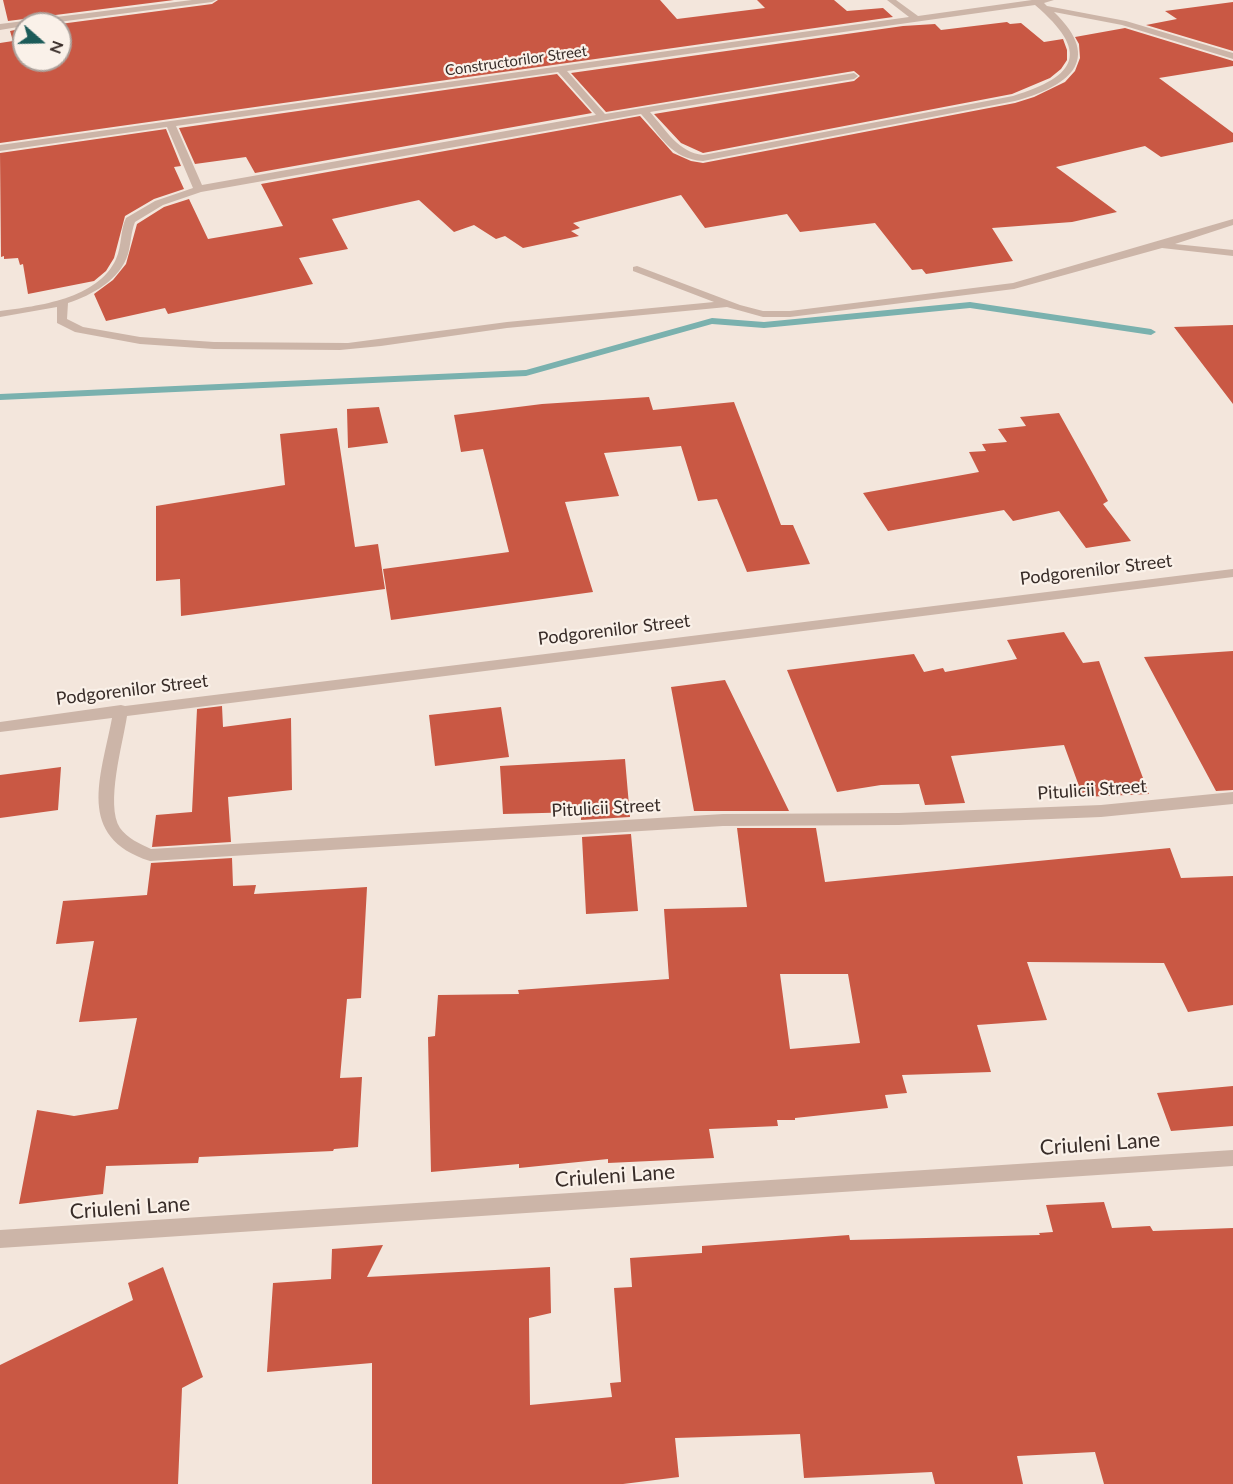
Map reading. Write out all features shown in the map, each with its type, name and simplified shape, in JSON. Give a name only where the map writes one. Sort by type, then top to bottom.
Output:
[{"type":"street","points":[[0,27],[213,0]]},
{"type":"street","points":[[891,0],[916,19]]},
{"type":"street","points":[[644,111],[680,152],[688,157],[703,158],[1015,98],[1042,89],[1066,75],[1074,60],[1075,48],[1070,35],[1044,3]]},
{"type":"street","name":"Constructorilor Street","points":[[0,148],[1044,3],[1124,23],[1233,56]]},
{"type":"street","points":[[561,70],[603,117]]},
{"type":"street","points":[[0,314],[63,302],[87,291],[107,276],[120,261],[130,220],[159,203],[200,189],[603,117],[854,76]]},
{"type":"street","points":[[171,125],[200,189]]},
{"type":"street","points":[[637,269],[729,304],[763,314],[790,314],[1014,286],[1233,222]]},
{"type":"street","points":[[1160,245],[1233,253]]},
{"type":"street","points":[[63,302],[61,321],[81,331],[131,339],[187,344],[276,346],[360,345],[505,325],[729,304]]},
{"type":"street","name":"Podgorenilor Street","points":[[0,727],[121,710],[1233,573]]},
{"type":"street","name":"Pitulicii Street","points":[[121,710],[105,805],[111,828],[127,845],[150,855],[723,820],[899,819],[1101,811],[1233,798]]},
{"type":"street","name":"Criuleni Lane","points":[[0,1239],[1233,1158]]},
{"type":"building","points":[[3,0],[174,0],[72,13],[12,12],[12,20],[8,21]]},
{"type":"building","points":[[218,0],[660,0],[677,19],[765,8],[757,0],[834,0],[847,11],[883,8],[893,17],[0,143],[0,43],[12,41],[12,72],[72,72],[72,22],[212,4]]},
{"type":"building","points":[[1233,2],[1233,51],[1146,25],[1177,19],[1165,11]]},
{"type":"building","points":[[1007,22],[1021,23],[1044,42],[1063,39],[1067,50],[1067,60],[1061,69],[1050,78],[1012,94],[703,153],[681,143],[654,114],[854,81],[860,76],[854,71],[606,112],[571,73],[903,26],[935,24],[941,30]]},
{"type":"building","points":[[1125,28],[1233,61],[1233,66],[1159,78],[1233,133],[1233,142],[1161,157],[1145,146],[1056,167],[1117,212],[1072,222],[992,228],[1013,261],[926,274],[922,269],[912,270],[875,223],[800,232],[787,214],[705,228],[681,195],[573,223],[580,228],[571,231],[579,236],[523,248],[505,236],[496,239],[474,225],[454,232],[419,200],[332,219],[348,249],[299,258],[313,284],[168,314],[165,308],[106,321],[94,294],[113,280],[126,264],[137,224],[164,207],[189,199],[208,239],[283,226],[261,184],[640,116],[673,153],[691,161],[703,163],[1015,103],[1034,97],[1065,82],[1075,71],[1080,58],[1079,44],[1075,37]]},
{"type":"building","points":[[557,74],[592,113],[255,173],[246,157],[195,164],[179,128]]},
{"type":"building","points":[[166,129],[181,166],[174,167],[184,189],[154,199],[125,216],[114,258],[106,271],[94,281],[28,294],[23,264],[20,265],[18,258],[4,259],[4,256],[1,257],[0,153]]},
{"type":"building","points":[[1233,325],[1233,404],[1174,327]]},
{"type":"building","points":[[649,397],[653,410],[734,402],[781,525],[793,525],[810,564],[747,572],[717,499],[698,501],[681,446],[604,453],[619,496],[565,502],[593,592],[391,620],[383,569],[509,552],[483,449],[461,452],[454,415],[542,404]]},
{"type":"building","points":[[379,407],[388,443],[348,448],[347,409]]},
{"type":"building","points":[[1059,413],[1108,501],[1103,504],[1131,541],[1086,548],[1059,511],[1013,521],[1004,510],[888,531],[863,493],[979,472],[969,452],[986,451],[982,444],[1007,442],[998,429],[1026,426],[1020,417]]},
{"type":"building","points":[[337,428],[355,547],[378,544],[385,589],[181,616],[180,579],[156,581],[156,506],[285,485],[280,434]]},
{"type":"building","points":[[1064,632],[1083,663],[1099,661],[1149,794],[1083,797],[1064,745],[951,756],[965,803],[925,805],[919,784],[881,785],[837,792],[787,670],[914,654],[924,672],[943,668],[945,672],[1017,659],[1007,640]]},
{"type":"building","points":[[1233,651],[1233,790],[1216,791],[1144,657]]},
{"type":"building","points":[[725,680],[789,811],[694,811],[671,687]]},
{"type":"building","points":[[222,706],[223,727],[291,718],[292,790],[228,797],[231,842],[152,847],[156,815],[192,812],[197,709]]},
{"type":"building","points":[[501,707],[509,757],[435,766],[429,715]]},
{"type":"building","points":[[625,759],[630,817],[581,820],[581,812],[503,814],[500,766]]},
{"type":"building","points":[[61,767],[58,810],[0,818],[0,775]]},
{"type":"building","points":[[737,828],[816,828],[825,882],[1170,848],[1181,878],[1233,876],[1233,1005],[1188,1012],[1164,963],[1027,962],[1047,1020],[977,1025],[991,1072],[902,1075],[907,1093],[885,1095],[888,1108],[795,1118],[795,1120],[777,1120],[778,1126],[709,1129],[714,1158],[608,1163],[608,1159],[519,1168],[519,1164],[431,1172],[428,1037],[435,1036],[438,995],[519,994],[518,990],[669,979],[664,909],[747,907]],"holes":[[[780,974],[848,974],[860,1043],[790,1049]]]},
{"type":"building","points":[[631,834],[638,911],[586,914],[582,837]]},
{"type":"building","points":[[232,858],[233,886],[256,885],[254,894],[367,887],[361,998],[347,999],[340,1078],[362,1077],[358,1147],[334,1149],[333,1151],[199,1157],[198,1163],[106,1166],[103,1194],[19,1204],[37,1110],[74,1116],[118,1109],[137,1018],[79,1022],[94,941],[56,944],[63,901],[147,895],[151,863]]},
{"type":"building","points":[[1233,1086],[1233,1126],[1171,1131],[1157,1093]]},
{"type":"building","points":[[1104,1202],[1112,1228],[1150,1226],[1153,1231],[1233,1228],[1233,1484],[1104,1484],[1095,1452],[1017,1456],[1023,1484],[935,1484],[932,1472],[804,1478],[800,1434],[675,1438],[679,1477],[623,1484],[372,1484],[372,1363],[267,1372],[273,1283],[331,1279],[332,1249],[383,1245],[367,1277],[550,1267],[551,1313],[529,1318],[530,1405],[612,1397],[610,1383],[621,1382],[614,1288],[632,1287],[630,1258],[702,1253],[702,1246],[849,1235],[850,1240],[1040,1235],[1039,1233],[1053,1232],[1046,1205]]},
{"type":"building","points":[[163,1267],[203,1377],[182,1388],[178,1484],[0,1484],[0,1365],[133,1300],[128,1283]]},
{"type":"waterway","points":[[0,397],[526,373],[712,321],[764,325],[970,305],[1151,332]]}]
